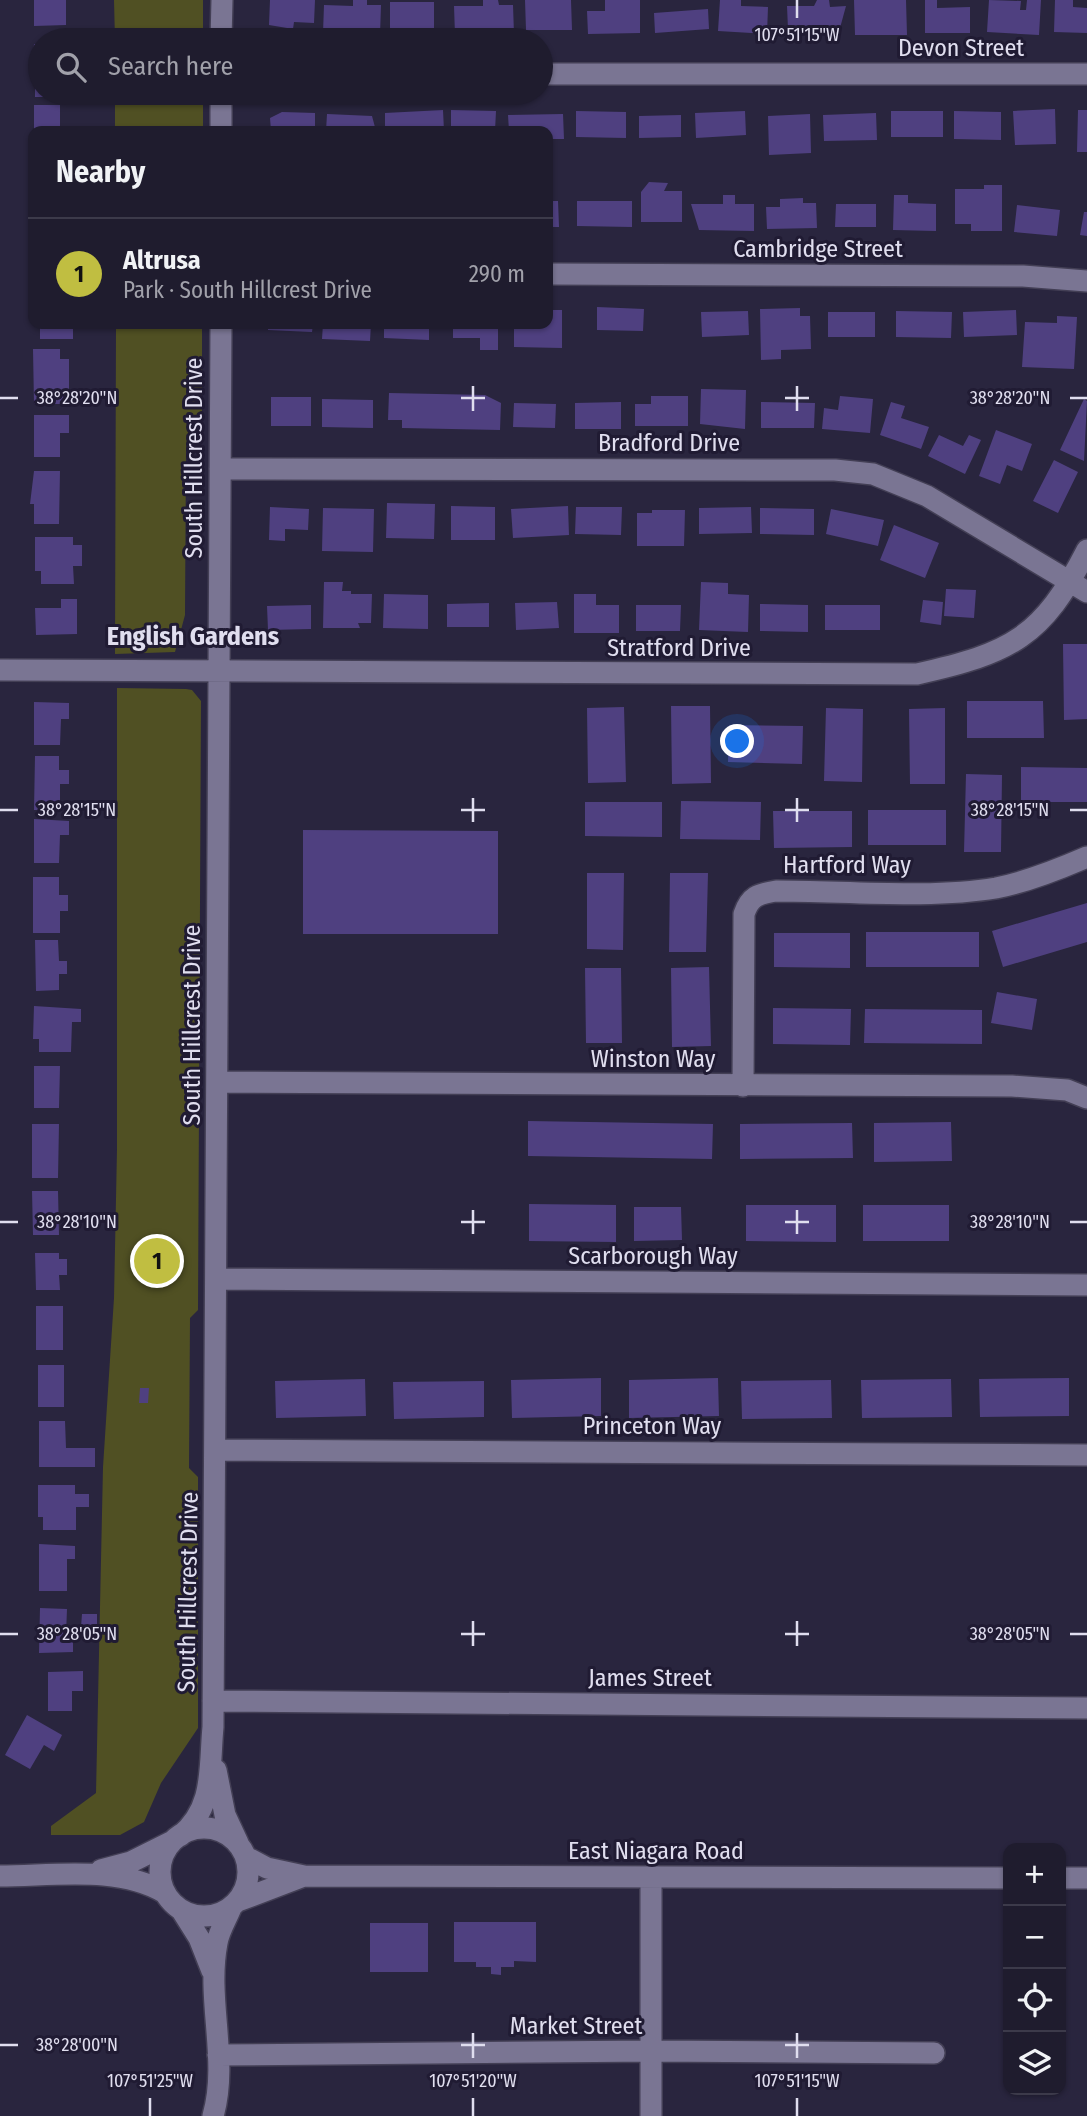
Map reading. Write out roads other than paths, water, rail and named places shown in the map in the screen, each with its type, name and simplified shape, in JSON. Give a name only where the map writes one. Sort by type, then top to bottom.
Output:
[{"type":"street","points":[[222,0],[222,28]]},
{"type":"street","name":"Devon Street","points":[[553,74],[1087,74]]},
{"type":"street","points":[[221,105],[221,126]]},
{"type":"street","name":"Cambridge Street","points":[[553,274],[1023,276],[1087,281]]},
{"type":"street","name":"South Hillcrest Drive","points":[[221,329],[218,1279],[213,1727],[218,1787],[228,1826],[243,1852]]},
{"type":"street","name":"Bradford Drive","points":[[220,469],[821,470],[873,474],[927,496],[1079,587]]},
{"type":"street","name":"Stratford Drive","points":[[0,670],[917,674],[978,661],[1017,641],[1079,587],[1087,550]]},
{"type":"street","name":"Hartford Way","points":[[743,1086],[744,914],[749,900],[758,894],[776,891],[953,891],[996,887],[1047,874],[1087,858]]},
{"type":"street","name":"Winston Way","points":[[218,1082],[1012,1086],[1068,1090],[1087,1098]]},
{"type":"street","name":"Scarborough Way","points":[[218,1279],[1087,1285]]},
{"type":"street","name":"Princeton Way","points":[[216,1450],[1087,1455]]},
{"type":"street","name":"James Street","points":[[213,1701],[1087,1708]]},
{"type":"street","name":"South Hillcrest Drive","points":[[176,1838],[198,1819],[204,1805],[213,1727]]},
{"type":"street","points":[[72,1876],[122,1865],[195,1829],[212,1829],[228,1835],[243,1852],[248,1878],[217,1943],[214,1980],[218,2055],[213,2116]]},
{"type":"street","points":[[165,1893],[160,1866],[176,1838]]},
{"type":"street","name":"East Niagara Road","points":[[243,1852],[267,1868],[304,1876],[1003,1878]]},
{"type":"street","points":[[0,1876],[133,1879],[153,1885],[183,1911],[199,1938],[214,1980]]},
{"type":"street","name":"East Niagara Road","points":[[234,1905],[304,1876]]},
{"type":"street","points":[[651,1877],[651,2116]]},
{"type":"street","points":[[1066,1878],[1087,1878]]},
{"type":"street","points":[[183,1911],[210,1917],[234,1905]]},
{"type":"street","name":"Market Street","points":[[218,2055],[651,2051],[934,2053]]},
{"type":"place","name":"Altrusa","points":[[157,1261]]},
{"type":"district","name":"English Gardens","points":[[193,636]]}]
